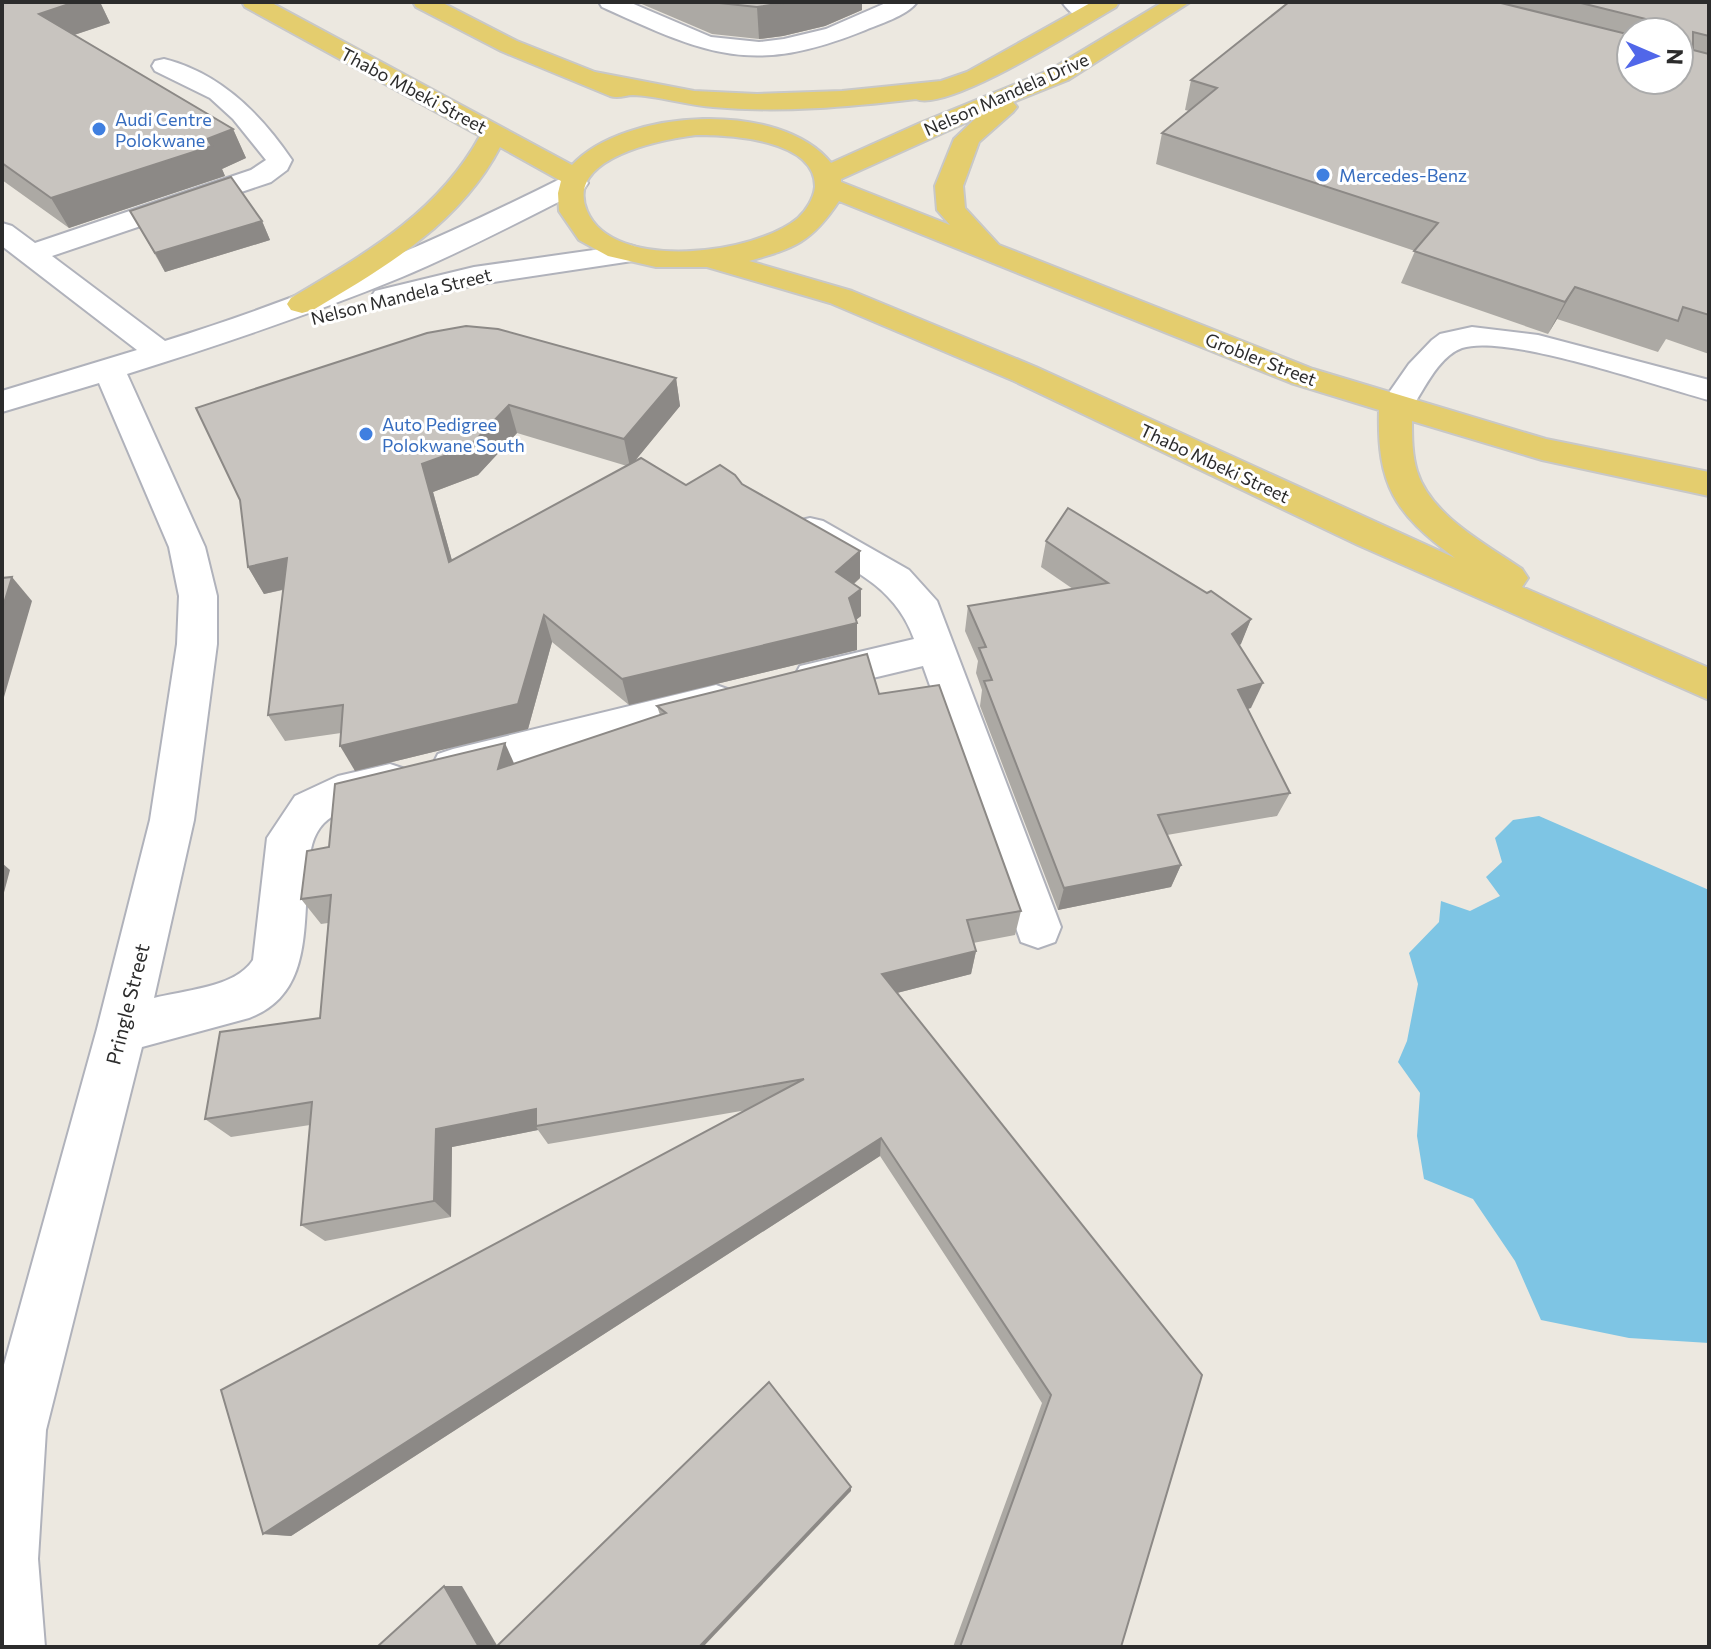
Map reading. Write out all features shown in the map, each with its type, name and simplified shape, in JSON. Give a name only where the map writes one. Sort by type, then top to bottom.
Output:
[{"type":"main road","name":"Thabo Mbeki Street","points":[[253,2],[495,133],[575,180],[571,199],[574,216],[605,244],[629,254],[656,259],[713,260],[749,254],[781,243],[806,228],[822,211],[828,181]]},
{"type":"main road","name":"Nelson Mandela Drive","points":[[828,181],[929,128],[1021,92],[1088,60],[1179,2]]},
{"type":"main road","points":[[439,5],[509,46],[697,127]]},
{"type":"main road","name":"Nelson Mandela Drive","points":[[777,137],[955,87],[1041,43],[1090,6]]},
{"type":"main road","points":[[591,79],[666,94],[764,102],[847,99],[955,87]]},
{"type":"main road","points":[[990,252],[951,210],[949,186],[967,139],[1021,92]]},
{"type":"main road","points":[[575,180],[591,162],[624,143],[666,130],[697,127],[739,128],[777,137],[800,147],[816,160],[828,181]]},
{"type":"main road","points":[[302,304],[393,249],[427,223],[455,196],[483,160],[495,133]]},
{"type":"main road","name":"Grobler Street","points":[[828,181],[990,252],[1259,359],[1396,407],[1542,449],[1709,484]]},
{"type":"main road","name":"Thabo Mbeki Street","points":[[713,260],[841,297],[996,362],[1371,536],[1709,685]]},
{"type":"main road","points":[[1396,407],[1398,468],[1404,487],[1420,507],[1456,539],[1568,622]]},
{"type":"street","points":[[610,2],[707,43],[749,47],[784,46],[825,39],[847,32],[906,2]]},
{"type":"street","points":[[31,254],[261,176],[278,164],[279,160],[242,114],[219,93],[164,66]]},
{"type":"street","name":"Nelson Mandela Street","points":[[2,402],[220,336],[433,253],[575,180]]},
{"type":"street","points":[[2,232],[162,354]]},
{"type":"street","name":"Nelson Mandela Street","points":[[220,336],[302,321],[474,276],[629,254]]},
{"type":"street","points":[[1396,407],[1438,351],[1452,341],[1475,338],[1526,342],[1709,390]]},
{"type":"street","name":"Pringle Street","points":[[12,1647],[6,1559],[9,1431],[122,1029],[172,820],[197,644],[198,596],[187,547],[109,370]]},
{"type":"street","points":[[773,509],[896,579],[923,611],[1038,927]]},
{"type":"street","points":[[122,1029],[249,996],[266,981],[276,965],[289,838],[310,809],[338,794],[936,648]]},
{"type":"water","points":[[1539,816],[1709,890],[1709,1343],[1629,1338],[1541,1320],[1515,1261],[1473,1199],[1424,1179],[1417,1136],[1420,1093],[1398,1062],[1407,1041],[1418,984],[1409,953],[1439,922],[1441,901],[1470,911],[1500,896],[1486,877],[1502,862],[1495,838],[1513,820]]},
{"type":"building","name":"Audi Centre Polokwane","points":[[2,2],[75,2],[39,14],[233,129],[207,139],[212,146],[51,198],[2,163]]},
{"type":"building","points":[[710,2],[790,2],[757,7]]},
{"type":"building","points":[[1289,2],[1497,2],[1615,31],[1615,96],[1695,96],[1695,50],[1709,54],[1709,315],[1683,307],[1678,321],[1575,287],[1565,302],[1414,251],[1438,223],[1162,133],[1217,88],[1191,80]]},
{"type":"building","points":[[1577,2],[1709,2],[1709,36],[1695,32],[1695,16],[1634,16]]},
{"type":"building","points":[[231,177],[262,221],[155,253],[130,211]]},
{"type":"building","points":[[466,326],[498,329],[676,378],[624,439],[509,405],[469,447],[422,464],[449,562],[641,458],[686,485],[720,465],[742,484],[860,551],[836,572],[861,589],[849,598],[857,623],[622,679],[544,615],[518,704],[340,746],[343,705],[268,715],[287,558],[248,567],[240,500],[196,408],[427,333]]},
{"type":"building","points":[[1068,508],[1207,593],[1211,591],[1251,619],[1232,634],[1263,683],[1238,690],[1290,793],[1158,815],[1181,865],[1064,888],[984,681],[992,680],[979,648],[986,647],[968,606],[1108,583],[1046,541]]},
{"type":"building","points":[[12,577],[2,610],[2,578]]},
{"type":"building","points":[[867,654],[879,694],[939,685],[1021,911],[967,920],[976,951],[882,974],[1202,1375],[1121,1647],[960,1647],[1051,1395],[881,1138],[263,1534],[221,1390],[804,1079],[536,1126],[536,1109],[436,1129],[434,1201],[301,1225],[312,1102],[205,1119],[220,1032],[320,1018],[331,895],[301,899],[307,851],[329,847],[335,784],[505,743],[498,769],[666,713],[657,706]]},
{"type":"building","points":[[769,1382],[851,1487],[699,1647],[496,1647]]},
{"type":"building","points":[[444,1586],[479,1647],[377,1647]]},
{"type":"place","name":"Audi Centre Polokwane","points":[[99,129]]},
{"type":"place","name":"Mercedes-Benz","points":[[1323,175]]},
{"type":"place","name":"Auto Pedigree Polokwane South","points":[[366,434]]}]
